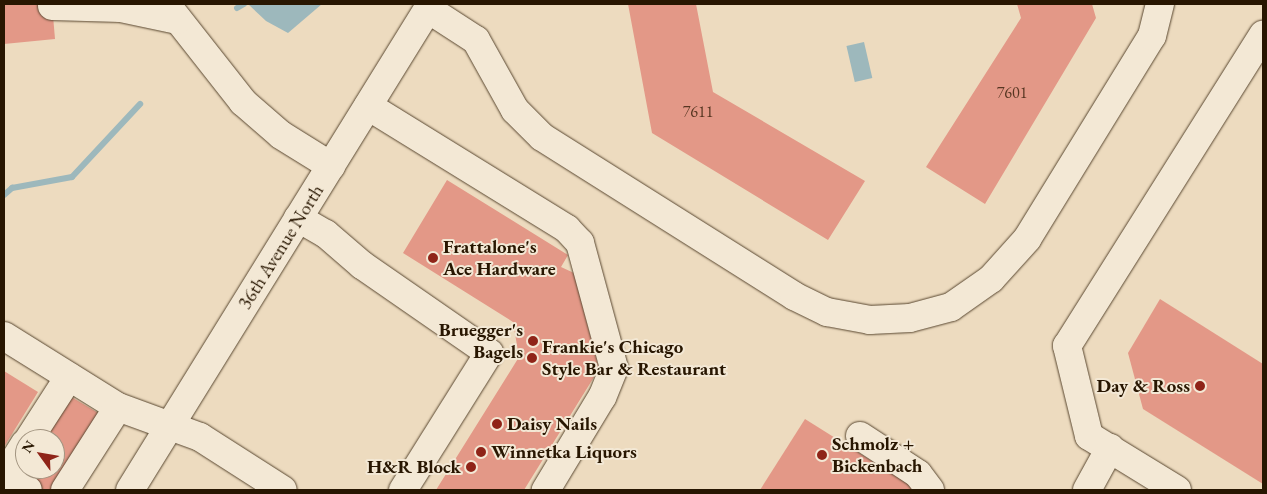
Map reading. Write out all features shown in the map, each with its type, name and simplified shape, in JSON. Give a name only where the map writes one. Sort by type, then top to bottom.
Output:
[{"type":"street","points":[[429,7],[476,40],[515,110],[542,137],[794,296],[827,312],[870,320],[910,318],[952,307],[991,279],[1027,239],[1152,36],[1160,4]]},
{"type":"street","points":[[52,6],[172,12],[244,102],[281,135],[331,166]]},
{"type":"street","name":"36th Avenue North","points":[[130,490],[171,427],[429,7]]},
{"type":"street","points":[[1177,490],[1089,436],[1067,346],[1263,35]]},
{"type":"street","points":[[368,106],[567,229],[580,243],[614,368],[602,396],[546,490]]},
{"type":"street","points":[[298,218],[326,234],[362,265],[489,352],[403,490]]},
{"type":"street","points":[[4,336],[118,407],[200,437],[276,488]]},
{"type":"street","points":[[35,429],[69,377]]},
{"type":"street","points":[[65,490],[118,407]]},
{"type":"street","points":[[860,436],[918,474],[930,490]]},
{"type":"street","points":[[1087,490],[1110,448]]},
{"type":"street","points":[[15,459],[4,476],[28,490]]},
{"type":"water","points":[[248,4],[322,4],[288,33],[266,21]]},
{"type":"water","points":[[864,42],[872,78],[855,82],[846,46]]},
{"type":"building","points":[[4,4],[52,4],[55,39],[4,44]]},
{"type":"building","points":[[628,4],[696,4],[713,92],[865,181],[828,240],[652,133]]},
{"type":"building","points":[[1017,4],[1092,4],[1096,18],[985,204],[926,167],[1021,18]]},
{"type":"building","points":[[447,180],[568,255],[561,267],[574,273],[599,369],[524,490],[436,490],[519,357],[513,322],[403,253]]},
{"type":"building","name":"Day & Ross","points":[[1160,299],[1263,364],[1263,484],[1143,409],[1128,353]]},
{"type":"building","points":[[4,371],[38,392],[4,447]]},
{"type":"building","points":[[68,395],[100,414],[65,471],[65,429],[47,429]]},
{"type":"building","name":"Schmolz + Bickenbach","points":[[805,419],[918,490],[760,490]]},
{"type":"building","points":[[25,479],[60,479],[53,490],[43,490]]},
{"type":"waterway","points":[[237,8],[244,4]]},
{"type":"waterway","points":[[4,195],[12,188],[72,177],[140,104]]},
{"type":"place","name":"Frattalone's Ace Hardware","points":[[433,258]]},
{"type":"place","name":"Bruegger's Bagels","points":[[533,341]]},
{"type":"place","name":"Frankie's Chicago Style Bar & Restaurant","points":[[532,358]]},
{"type":"place","name":"Day & Ross","points":[[1200,386]]},
{"type":"place","name":"Daisy Nails","points":[[497,424]]},
{"type":"place","name":"Winnetka Liquors","points":[[481,452]]},
{"type":"place","name":"Schmolz + Bickenbach","points":[[822,455]]},
{"type":"place","name":"H&R Block","points":[[471,467]]}]
